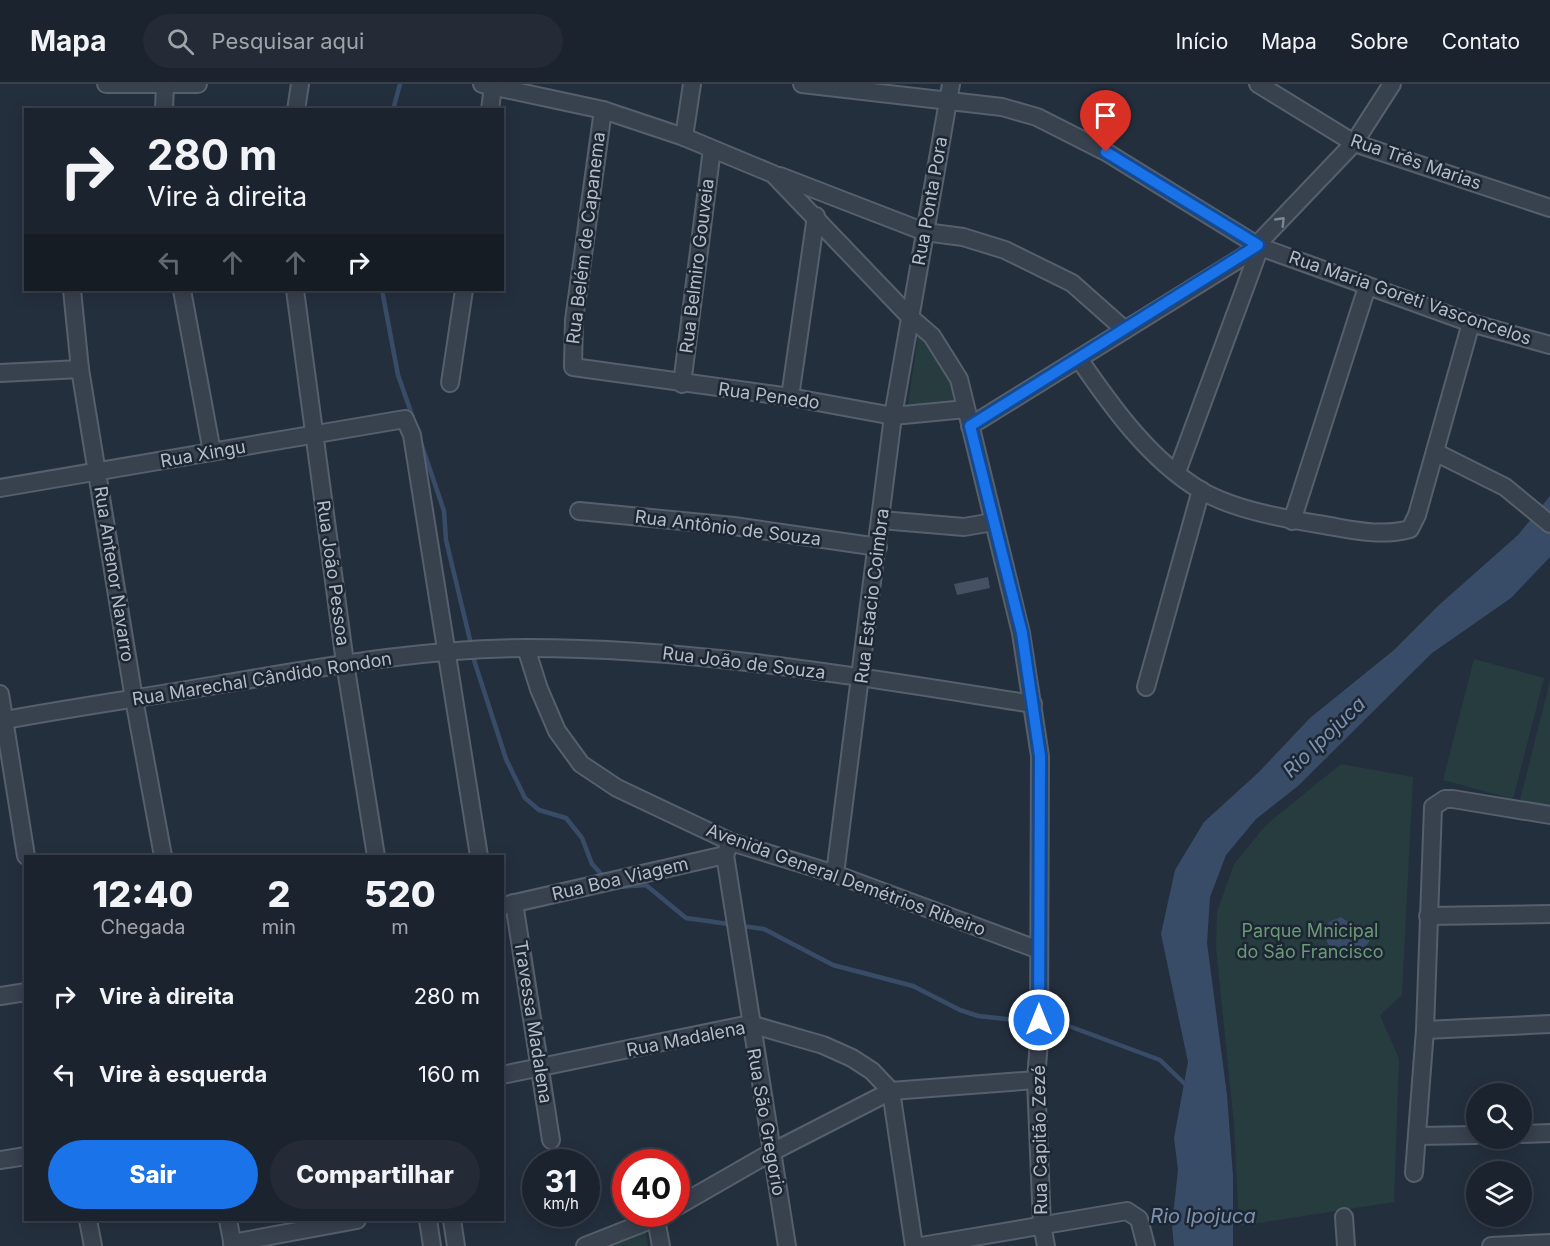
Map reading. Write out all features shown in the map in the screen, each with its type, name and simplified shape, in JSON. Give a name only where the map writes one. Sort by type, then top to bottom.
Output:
[{"type":"street","points":[[106,84],[198,84]]},
{"type":"street","points":[[296,108],[300,84]]},
{"type":"street","points":[[684,137],[692,84]]},
{"type":"street","name":"Rua Maria Goreti Vasconcelos","points":[[802,84],[950,92],[1037,117],[1071,132],[1259,246],[1472,323],[1550,345]]},
{"type":"street","name":"Rua Três Marias","points":[[1258,84],[1354,143],[1550,208]]},
{"type":"street","points":[[968,418],[1079,359],[1259,246],[1354,143],[1392,84]]},
{"type":"street","points":[[164,85],[164,108]]},
{"type":"street","points":[[490,108],[488,85],[603,110],[684,137],[925,232],[963,237],[1005,250],[1072,283],[1125,330]]},
{"type":"street","name":"Rua Ponta Pora","points":[[910,318],[950,92]]},
{"type":"street","name":"Rua Belém de Capanema","points":[[573,367],[571,362],[574,321],[603,110]]},
{"type":"street","name":"Rua Belmiro Gouveia","points":[[682,384],[712,149]]},
{"type":"street","name":"Rua Capitão Zezé","points":[[773,174],[816,216],[910,318],[932,336],[946,355],[958,380],[968,418],[1022,633],[1040,756],[1039,1041],[1036,1080],[1042,1225],[1046,1246]]},
{"type":"street","points":[[790,397],[816,216]]},
{"type":"street","points":[[1177,472],[1259,246]]},
{"type":"street","points":[[1292,520],[1367,286]]},
{"type":"street","name":"Rua Antenor Navarro","points":[[72,291],[80,369],[134,699],[163,855]]},
{"type":"street","points":[[182,291],[212,452]]},
{"type":"street","name":"Rua João Pessoa","points":[[295,291],[345,663],[376,855]]},
{"type":"street","points":[[450,383],[464,291]]},
{"type":"street","name":"Rua Estacio Coimbra","points":[[835,874],[862,677],[893,416],[910,318]]},
{"type":"street","points":[[1079,359],[1129,427],[1177,472],[1201,490],[1292,520],[1378,534],[1410,529],[1418,515],[1472,323]]},
{"type":"street","name":"Rua Penedo","points":[[573,367],[682,384],[790,397],[893,416],[968,418]]},
{"type":"street","points":[[0,373],[80,369]]},
{"type":"street","name":"Rua Xingu","points":[[0,488],[405,419],[412,435],[446,653]]},
{"type":"street","points":[[1435,452],[1505,487],[1550,524]]},
{"type":"street","points":[[1146,687],[1201,490]]},
{"type":"street","name":"Rua Antônio de Souza","points":[[579,511],[723,525],[878,547]]},
{"type":"street","points":[[881,520],[964,527],[993,522]]},
{"type":"street","name":"Rua Marechal Cândido Rondon","points":[[2,720],[345,663],[526,648]]},
{"type":"street","name":"Rua João de Souza","points":[[526,648],[640,650],[862,677],[1033,704]]},
{"type":"street","name":"Avenida General Demétrios Ribeiro","points":[[526,648],[539,689],[557,731],[580,764],[617,788],[728,849],[835,874],[1039,950]]},
{"type":"street","points":[[446,653],[479,855]]},
{"type":"street","points":[[0,694],[2,720],[26,855]]},
{"type":"street","points":[[1414,1173],[1425,1030],[1431,815],[1438,802],[1453,799],[1550,815]]},
{"type":"street","name":"Rua Boa Viagem","points":[[508,904],[619,879],[728,849]]},
{"type":"street","name":"Rua São Gregorio","points":[[728,849],[736,936],[787,1246]]},
{"type":"street","name":"Travessa Madalena","points":[[508,904],[551,1140]]},
{"type":"street","points":[[1428,916],[1550,914]]},
{"type":"street","points":[[0,996],[24,992]]},
{"type":"street","name":"Rua Madalena","points":[[504,1075],[750,1024],[823,1045],[852,1058],[872,1071],[891,1091]]},
{"type":"street","points":[[1425,1030],[1550,1024]]},
{"type":"street","points":[[690,1199],[772,1152],[891,1091],[1036,1080]]},
{"type":"street","points":[[891,1091],[914,1246]]},
{"type":"street","points":[[1532,1134],[1550,1133]]},
{"type":"street","points":[[1418,1136],[1466,1135]]},
{"type":"street","points":[[0,1160],[24,1156]]},
{"type":"street","points":[[921,1246],[1127,1211],[1134,1214],[1143,1227],[1146,1246]]},
{"type":"street","points":[[1344,1217],[1346,1246]]},
{"type":"street","points":[[88,1221],[93,1246]]},
{"type":"street","points":[[228,1221],[232,1245],[352,1221]]},
{"type":"street","points":[[428,1221],[432,1246]]},
{"type":"street","points":[[452,1221],[456,1246]]},
{"type":"street","points":[[585,1246],[633,1227]]},
{"type":"street","points":[[661,1227],[661,1246]]},
{"type":"street","points":[[1491,1246],[1550,1243]]},
{"type":"green space","points":[[919,330],[941,353],[965,415],[908,404]]},
{"type":"green space","points":[[1474,659],[1544,678],[1513,799],[1443,780]]},
{"type":"green space","points":[[1550,681],[1550,808],[1520,800]]},
{"type":"green space","name":"Parque Mnicipal do São Francisco","points":[[1341,764],[1413,777],[1402,995],[1380,1015],[1399,1059],[1394,1202],[1239,1226],[1234,1125],[1216,947],[1217,912],[1234,864],[1267,824]]},
{"type":"green space","points":[[645,1227],[648,1246],[594,1246]]},
{"type":"water","name":"Rio Ipojuca","points":[[1550,496],[1550,557],[1511,598],[1432,653],[1298,786],[1256,819],[1226,855],[1210,897],[1207,943],[1227,1095],[1233,1176],[1233,1246],[1174,1246],[1172,1225],[1178,1170],[1174,1138],[1188,1062],[1161,934],[1175,870],[1204,822],[1259,772],[1310,718],[1394,650],[1439,605],[1518,535]]},
{"type":"water","points":[[1341,917],[1372,937],[1363,951],[1336,953],[1330,946],[1326,939],[1327,927],[1329,922]]},
{"type":"building","points":[[988,577],[990,588],[957,595],[954,584]]},
{"type":"waterway","points":[[394,108],[400,84]]},
{"type":"waterway","points":[[382,291],[398,375],[413,418]]},
{"type":"waterway","points":[[420,440],[444,511],[446,540],[470,640]]},
{"type":"waterway","points":[[473,657],[506,759],[525,798],[539,810],[566,818],[582,838],[592,864],[606,879]]},
{"type":"waterway","points":[[617,887],[646,885],[686,918],[764,929],[833,965],[913,986],[960,1010],[978,1016],[1035,1022]]},
{"type":"waterway","points":[[1044,1023],[1066,1025],[1160,1060],[1189,1088]]},
{"type":"route","points":[[1039,1020],[1040,756],[1022,633],[970,426],[1249,253],[1258,245],[1106,152]]}]
